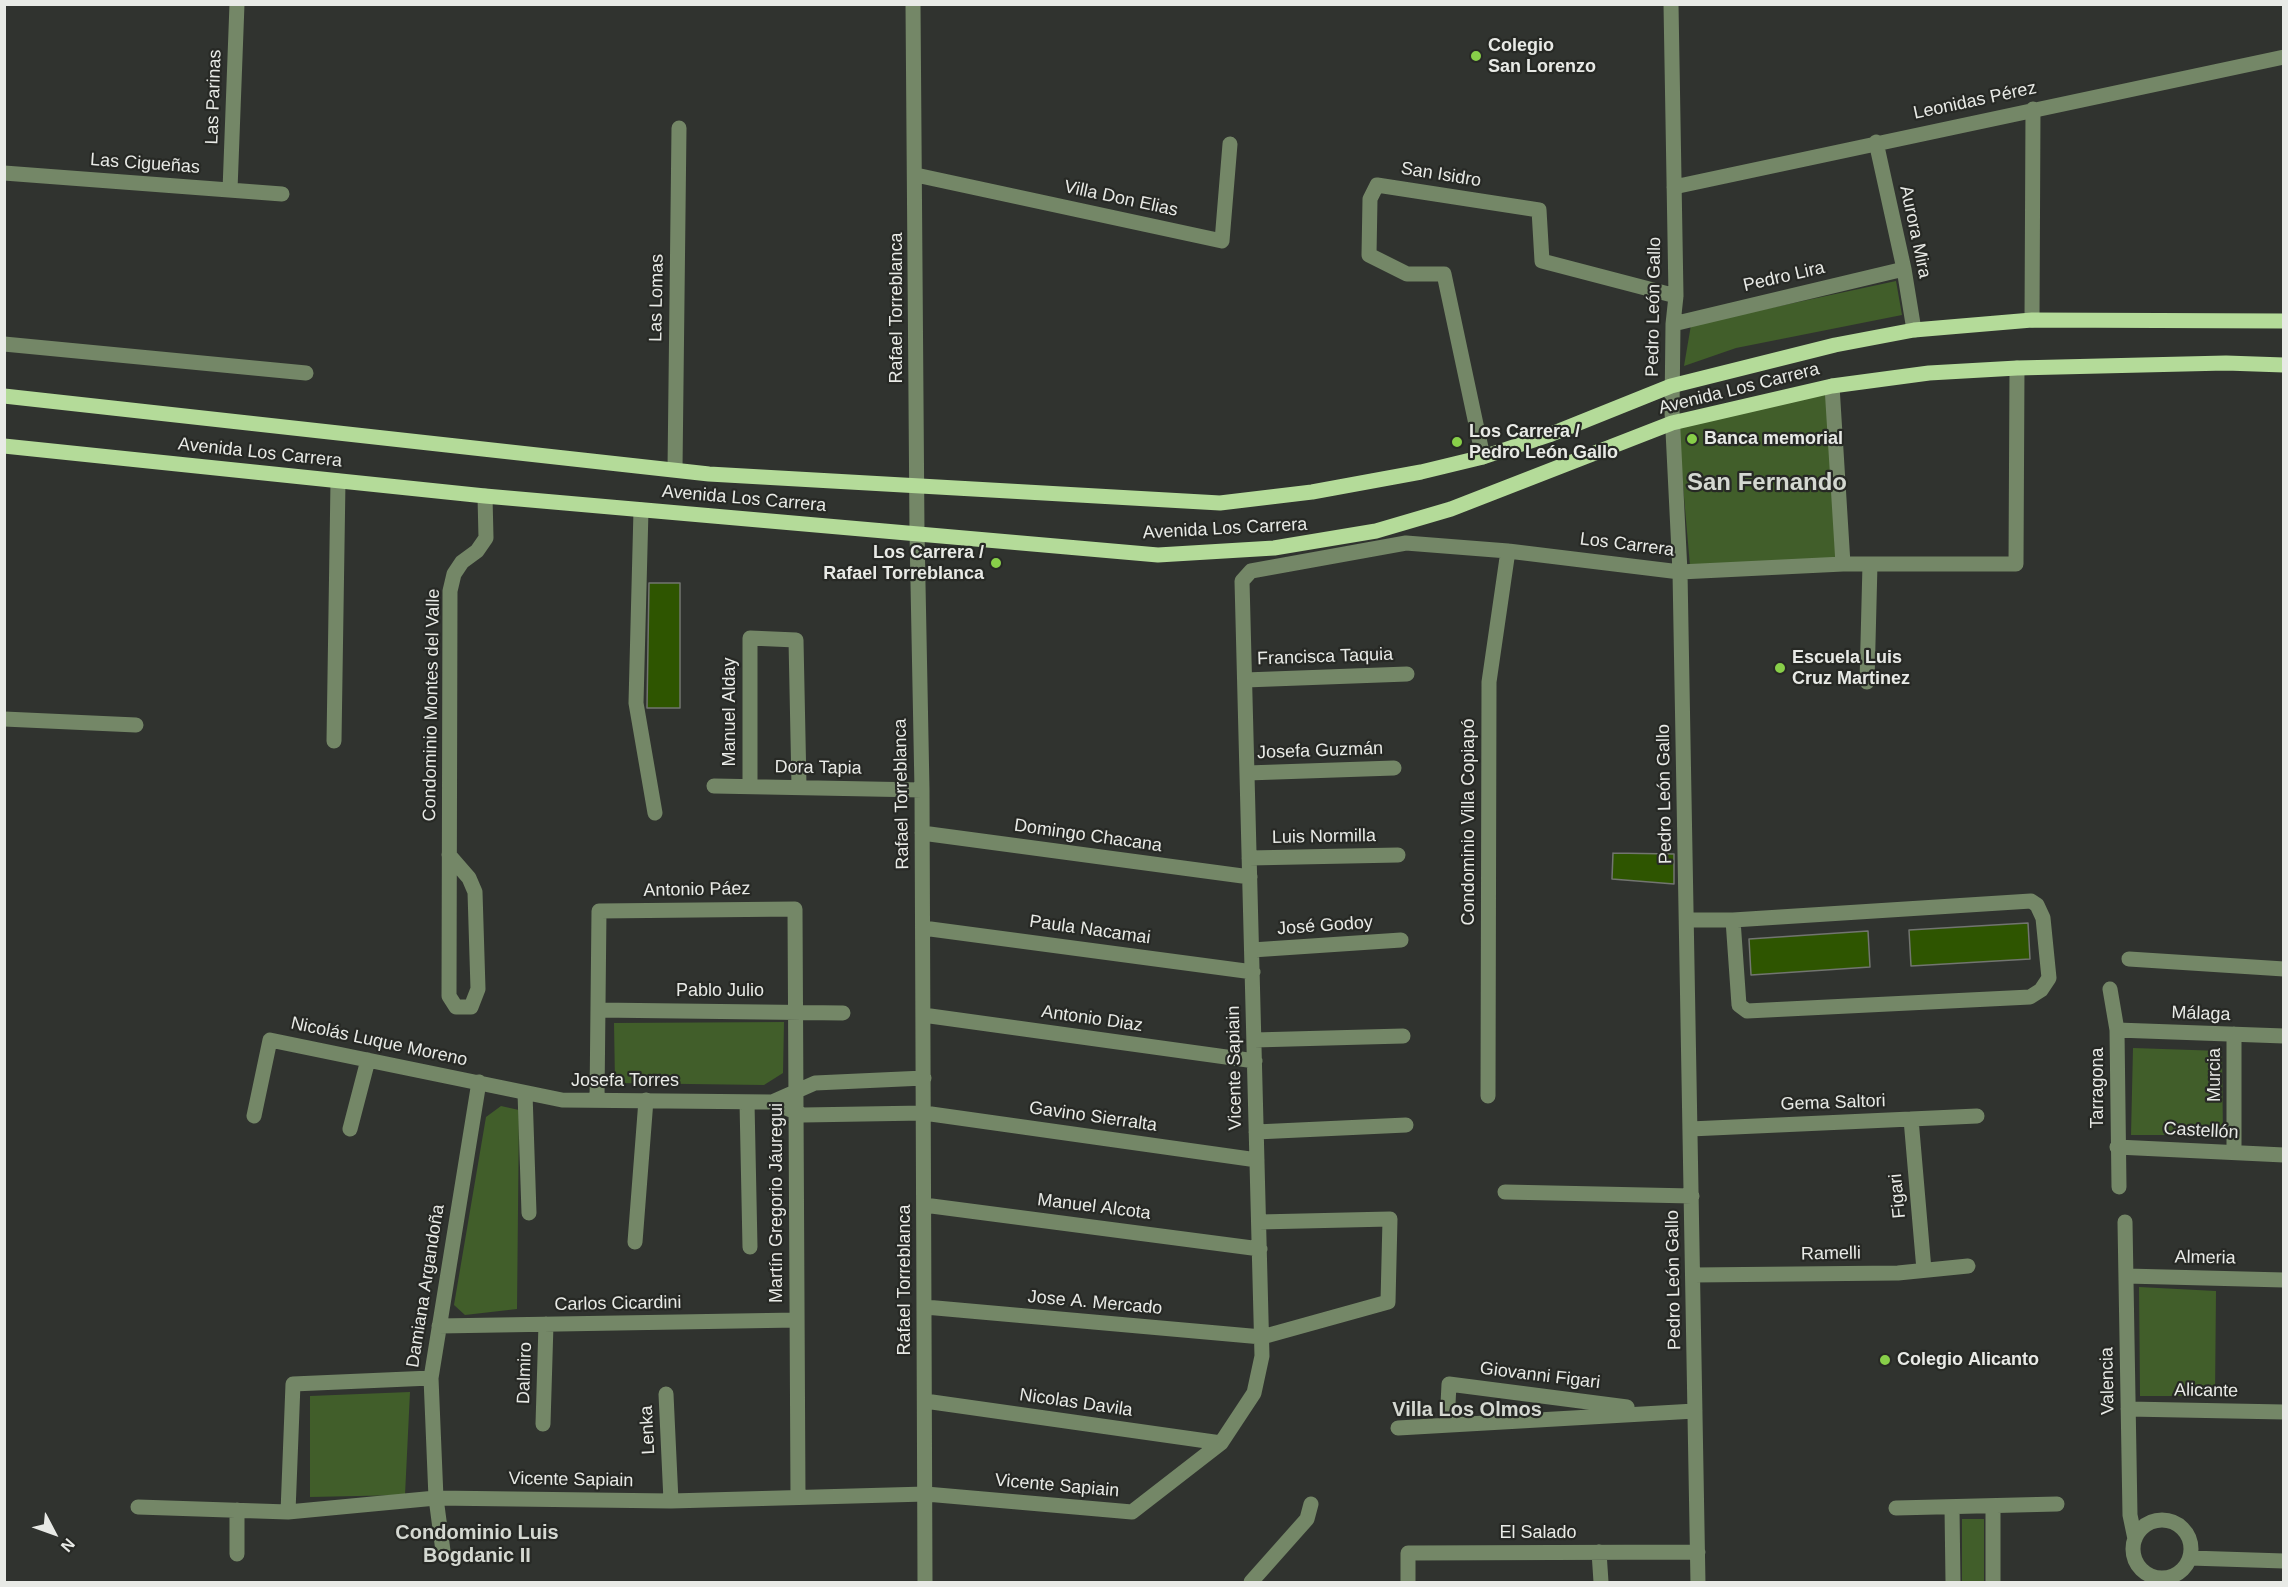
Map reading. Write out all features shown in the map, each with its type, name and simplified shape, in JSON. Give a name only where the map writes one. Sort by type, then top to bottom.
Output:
[{"type":"main road","name":"Avenida Los Carrera","points":[[4,396],[710,474],[1220,503],[1358,485],[1483,457],[1549,435],[1671,386],[1835,345],[1914,330],[2032,320],[2283,321]]},
{"type":"main road","name":"Avenida Los Carrera","points":[[4,446],[485,496],[917,532],[1158,555],[1306,545],[1376,531],[1442,512],[1672,423],[1832,386],[1929,373],[2017,368],[2226,363],[2283,365]]},
{"type":"street","name":"Las Parinas","points":[[230,190],[237,4]]},
{"type":"street","name":"Rafael Torreblanca","points":[[913,4],[917,532],[922,790],[925,1582]]},
{"type":"street","name":"Pedro León Gallo","points":[[1671,4],[1676,296],[1671,386],[1680,572],[1698,1582]]},
{"type":"street","name":"Leonidas Pérez","points":[[1674,187],[1876,142],[2283,57]]},
{"type":"street","points":[[2032,320],[2033,109]]},
{"type":"street","name":"Las Lomas","points":[[675,469],[679,128]]},
{"type":"street","name":"Aurora Mira","points":[[1876,142],[1905,269],[1914,330]]},
{"type":"street","name":"Villa Don Elias","points":[[916,175],[1222,241],[1230,144]]},
{"type":"street","name":"Las Cigueñas","points":[[4,172],[282,194]]},
{"type":"street","name":"San Isidro","points":[[1483,457],[1444,274],[1407,274],[1369,255],[1370,199],[1377,185],[1539,210],[1542,261],[1676,296]]},
{"type":"street","name":"Pedro Lira","points":[[1673,324],[1905,269]]},
{"type":"street","points":[[4,344],[306,373]]},
{"type":"street","name":"Los Carrera","points":[[1242,581],[1251,571],[1406,543],[1508,551],[1680,572],[1843,564],[2016,564],[2017,368]]},
{"type":"street","points":[[1832,386],[1843,564]]},
{"type":"street","points":[[334,741],[338,481]]},
{"type":"street","name":"Condominio Montes del Valle","points":[[449,855],[469,878],[475,892],[478,989],[471,1007],[456,1007],[449,996],[449,855],[450,591],[454,574],[462,562],[477,551],[486,538],[485,496]]},
{"type":"street","points":[[641,510],[636,703],[655,813]]},
{"type":"street","name":"Condominio Villa Copiapó","points":[[1488,1096],[1489,682],[1508,551]]},
{"type":"street","points":[[1867,682],[1870,564]]},
{"type":"street","name":"Vicente Sapiain","points":[[138,1507],[288,1512],[436,1498],[671,1501],[926,1494],[1132,1512],[1221,1443],[1254,1393],[1262,1356],[1242,581]]},
{"type":"street","name":"Manuel Alday","points":[[750,786],[750,638],[796,640],[799,786]]},
{"type":"street","name":"Francisca Taquia","points":[[1245,680],[1407,674]]},
{"type":"street","points":[[4,719],[136,725]]},
{"type":"street","name":"Josefa Guzmán","points":[[1247,773],[1394,768]]},
{"type":"street","name":"Dora Tapia","points":[[714,786],[922,790]]},
{"type":"street","name":"Domingo Chacana","points":[[922,833],[1250,876]]},
{"type":"street","name":"Luis Normilla","points":[[1250,858],[1398,855]]},
{"type":"street","points":[[1687,920],[1733,920],[2031,902],[2037,905],[2043,918],[2049,978],[2042,990],[2030,997],[1747,1011],[1739,1005],[1733,920]]},
{"type":"street","name":"Antonio Páez","points":[[598,1010],[599,911],[795,909]]},
{"type":"street","name":"Martín Gregorio Jáuregui","points":[[795,909],[798,1497]]},
{"type":"street","name":"Paula Nacamai","points":[[923,928],[1252,972]]},
{"type":"street","name":"José Godoy","points":[[1252,950],[1401,940]]},
{"type":"street","points":[[2129,959],[2283,969]]},
{"type":"street","name":"Tarragona","points":[[2110,989],[2117,1030],[2119,1187]]},
{"type":"street","points":[[597,1100],[598,1010]]},
{"type":"street","name":"Pablo Julio","points":[[598,1010],[843,1013]]},
{"type":"street","name":"Antonio Diaz","points":[[923,1015],[1255,1060]]},
{"type":"street","name":"Málaga","points":[[2117,1030],[2283,1036]]},
{"type":"street","name":"Murcia","points":[[2234,1034],[2234,1152]]},
{"type":"street","points":[[1254,1040],[1403,1036]]},
{"type":"street","name":"Nicolás Luque Moreno","points":[[254,1116],[270,1040],[479,1082]]},
{"type":"street","points":[[350,1129],[368,1060]]},
{"type":"street","name":"Josefa Torres","points":[[772,1102],[815,1083],[924,1078]]},
{"type":"street","name":"Josefa Torres","points":[[479,1082],[562,1100],[772,1102],[804,1115],[924,1113]]},
{"type":"street","name":"Damiana Argandoña","points":[[436,1498],[431,1378],[479,1082]]},
{"type":"street","points":[[525,1093],[529,1213]]},
{"type":"street","points":[[634,1242],[646,1100]]},
{"type":"street","points":[[747,1102],[750,1247]]},
{"type":"street","name":"Gavino Sierralta","points":[[924,1113],[1257,1160]]},
{"type":"street","name":"Gema Saltori","points":[[1690,1129],[1977,1116]]},
{"type":"street","name":"Figari","points":[[1911,1119],[1924,1270]]},
{"type":"street","points":[[1257,1132],[1406,1125]]},
{"type":"street","name":"Castellón","points":[[2117,1147],[2283,1155]]},
{"type":"street","points":[[1505,1192],[1692,1196]]},
{"type":"street","name":"Manuel Alcota","points":[[924,1205],[1260,1249]]},
{"type":"street","points":[[1259,1222],[1389,1218],[1388,1302],[1262,1337]]},
{"type":"street","name":"Valencia","points":[[2125,1222],[2130,1515],[2135,1539],[2134,1559],[2145,1579],[2168,1578],[2178,1574],[2190,1558]]},
{"type":"street","name":"Ramelli","points":[[1693,1275],[1898,1273],[1968,1266]]},
{"type":"street","name":"Almeria","points":[[2126,1275],[2283,1280]]},
{"type":"street","name":"Jose A. Mercado","points":[[925,1307],[1262,1337]]},
{"type":"street","name":"Carlos Cicardini","points":[[439,1326],[797,1320]]},
{"type":"street","name":"Dalmiro","points":[[543,1424],[546,1324]]},
{"type":"street","points":[[288,1512],[293,1384],[431,1378]]},
{"type":"street","name":"Giovanni Figari","points":[[1447,1424],[1449,1384],[1665,1412]]},
{"type":"street","name":"Lenka","points":[[666,1394],[671,1501]]},
{"type":"street","name":"Nicolas Davila","points":[[925,1401],[1221,1443]]},
{"type":"street","name":"Alicante","points":[[2128,1410],[2283,1412]]},
{"type":"street","name":"Giovanni Figari","points":[[1398,1428],[1695,1411]]},
{"type":"street","points":[[436,1498],[443,1551]]},
{"type":"street","points":[[1896,1508],[1994,1507],[2057,1503]]},
{"type":"street","points":[[1251,1582],[1307,1519],[1311,1504]]},
{"type":"street","points":[[1993,1582],[1994,1507]]},
{"type":"street","points":[[1952,1508],[1953,1582]]},
{"type":"street","points":[[237,1510],[237,1554]]},
{"type":"street","points":[[2135,1539],[2145,1526],[2161,1520],[2171,1522],[2185,1531],[2190,1540],[2190,1558],[2283,1561]]},
{"type":"street","points":[[1599,1552],[1601,1582]]},
{"type":"street","name":"El Salado","points":[[1408,1582],[1408,1553],[1698,1552]]},
{"type":"green space","points":[[1896,281],[1902,315],[1736,348],[1684,366],[1691,325]]},
{"type":"green space","points":[[1827,393],[1838,559],[1690,566],[1678,427]]},
{"type":"green space","points":[[784,1022],[783,1073],[764,1085],[615,1083],[614,1023]]},
{"type":"green space","points":[[2133,1048],[2222,1051],[2223,1135],[2131,1135]]},
{"type":"green space","points":[[501,1106],[519,1110],[517,1309],[465,1315],[454,1305],[486,1117]]},
{"type":"green space","points":[[2139,1287],[2216,1291],[2215,1396],[2140,1396]]},
{"type":"green space","points":[[410,1392],[405,1495],[310,1497],[310,1396]]},
{"type":"green space","points":[[1962,1519],[1984,1519],[1984,1582],[1962,1582]]},
{"type":"building","points":[[649,583],[680,583],[680,708],[647,708]]},
{"type":"building","points":[[1613,853],[1674,854],[1674,884],[1612,879]]},
{"type":"building","points":[[2028,923],[2030,959],[1911,966],[1909,930]]},
{"type":"building","points":[[1868,931],[1870,967],[1751,975],[1749,939]]},
{"type":"place","name":"Colegio San Lorenzo","points":[[1476,56]]},
{"type":"place","name":"Banca memorial","points":[[1692,439]]},
{"type":"place","name":"Los Carrera / Pedro León Gallo","points":[[1457,442]]},
{"type":"place","name":"Los Carrera / Rafael Torreblanca","points":[[996,563]]},
{"type":"place","name":"Escuela Luis Cruz Martinez","points":[[1780,668]]},
{"type":"place","name":"Colegio Alicanto","points":[[1885,1360]]},
{"type":"district","name":"San Fernando","points":[[1767,483]]},
{"type":"district","name":"Villa Los Olmos","points":[[1467,1410]]},
{"type":"district","name":"Condominio Luis Bogdanic II","points":[[477,1544]]}]
